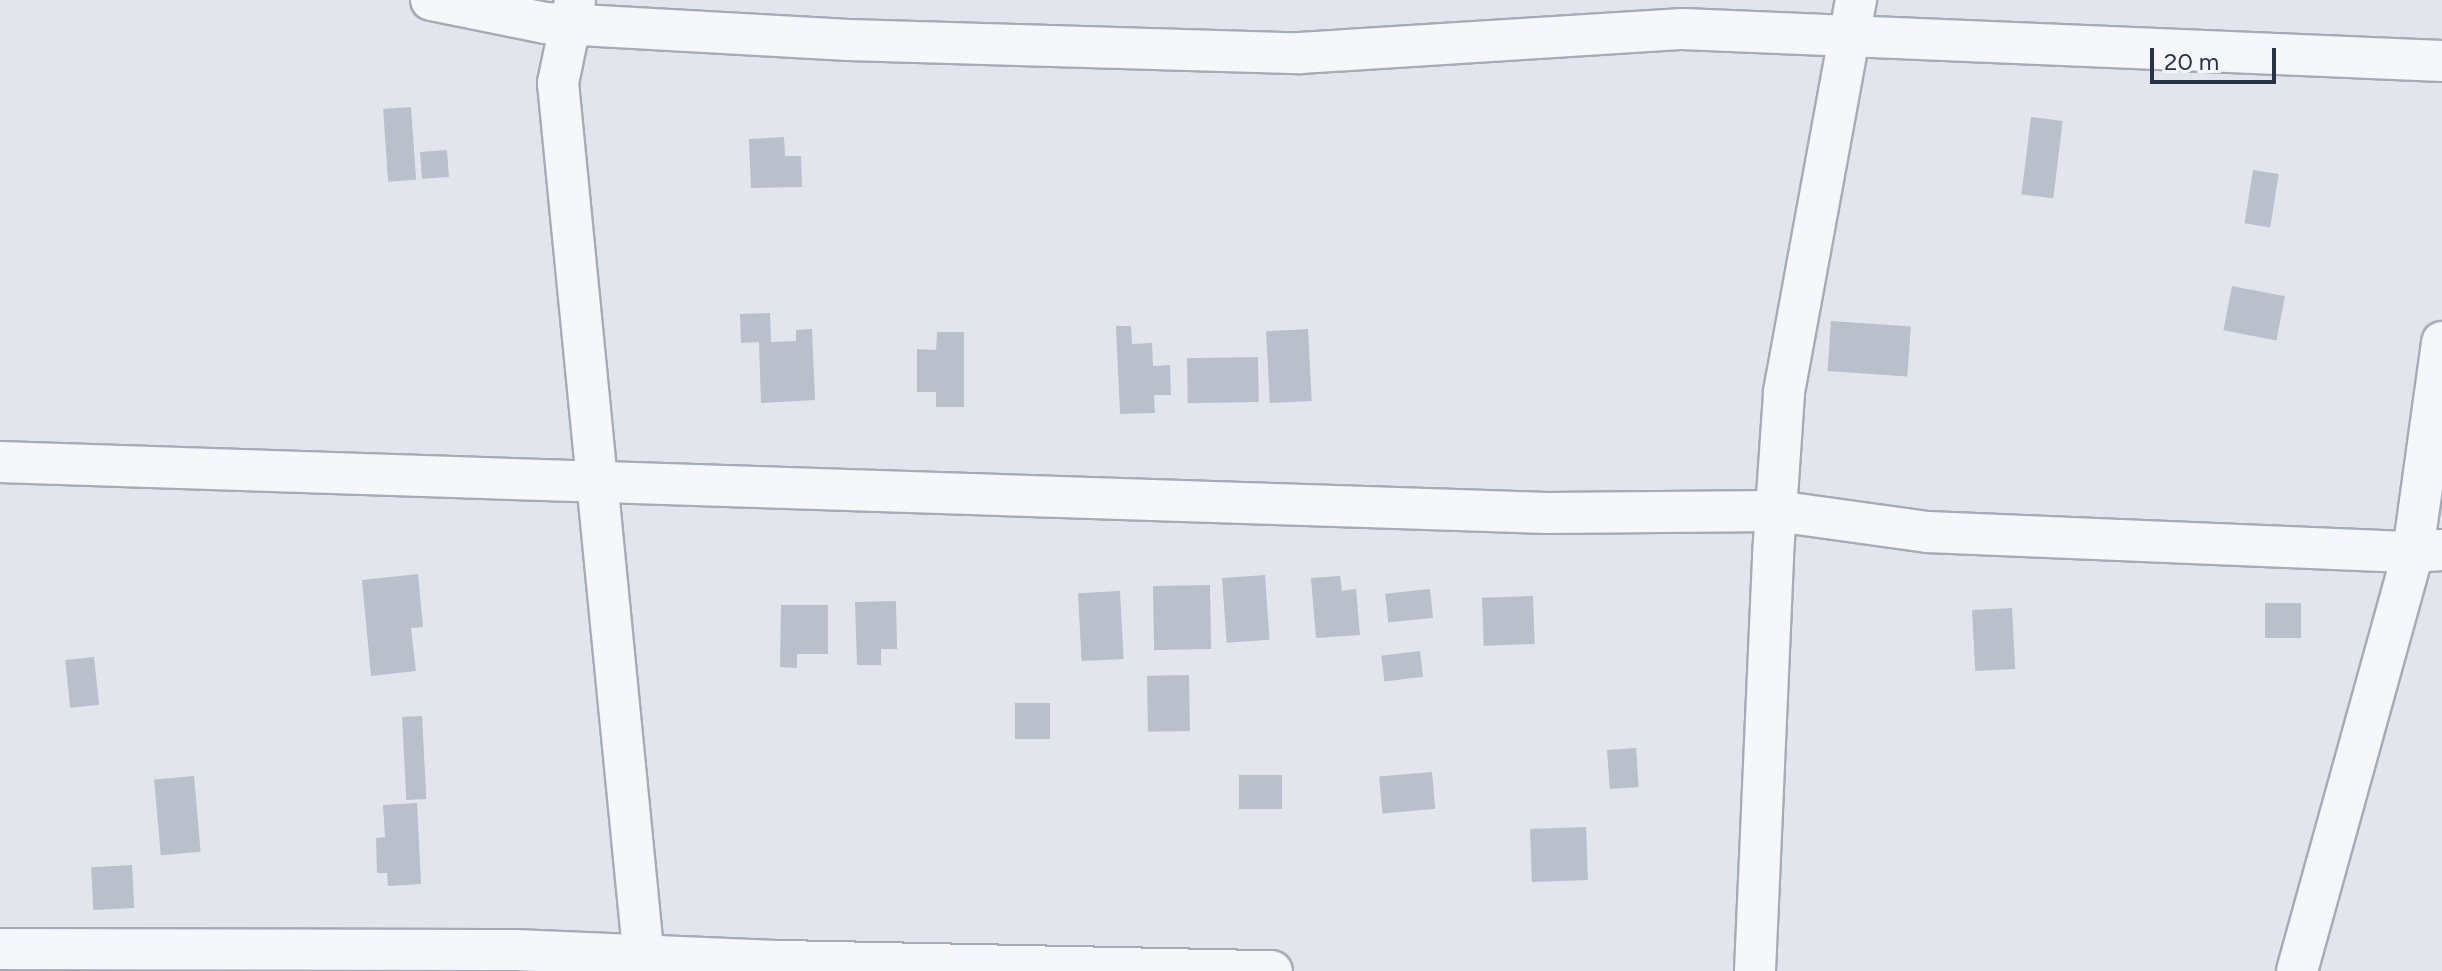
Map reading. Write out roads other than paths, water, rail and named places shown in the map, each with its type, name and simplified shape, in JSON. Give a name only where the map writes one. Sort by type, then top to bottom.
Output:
[{"type":"street","points":[[431,0],[545,23],[573,12],[849,40],[1300,53],[1852,18],[2442,61]]},
{"type":"street","points":[[573,12],[558,83],[645,963]]},
{"type":"street","points":[[1755,971],[1784,392],[1852,18]]},
{"type":"street","points":[[2297,971],[2427,551],[2442,342]]},
{"type":"street","points":[[0,462],[1547,513],[1776,511],[1928,532],[2427,551]]},
{"type":"street","points":[[0,949],[515,950],[645,963],[1272,971]]}]
